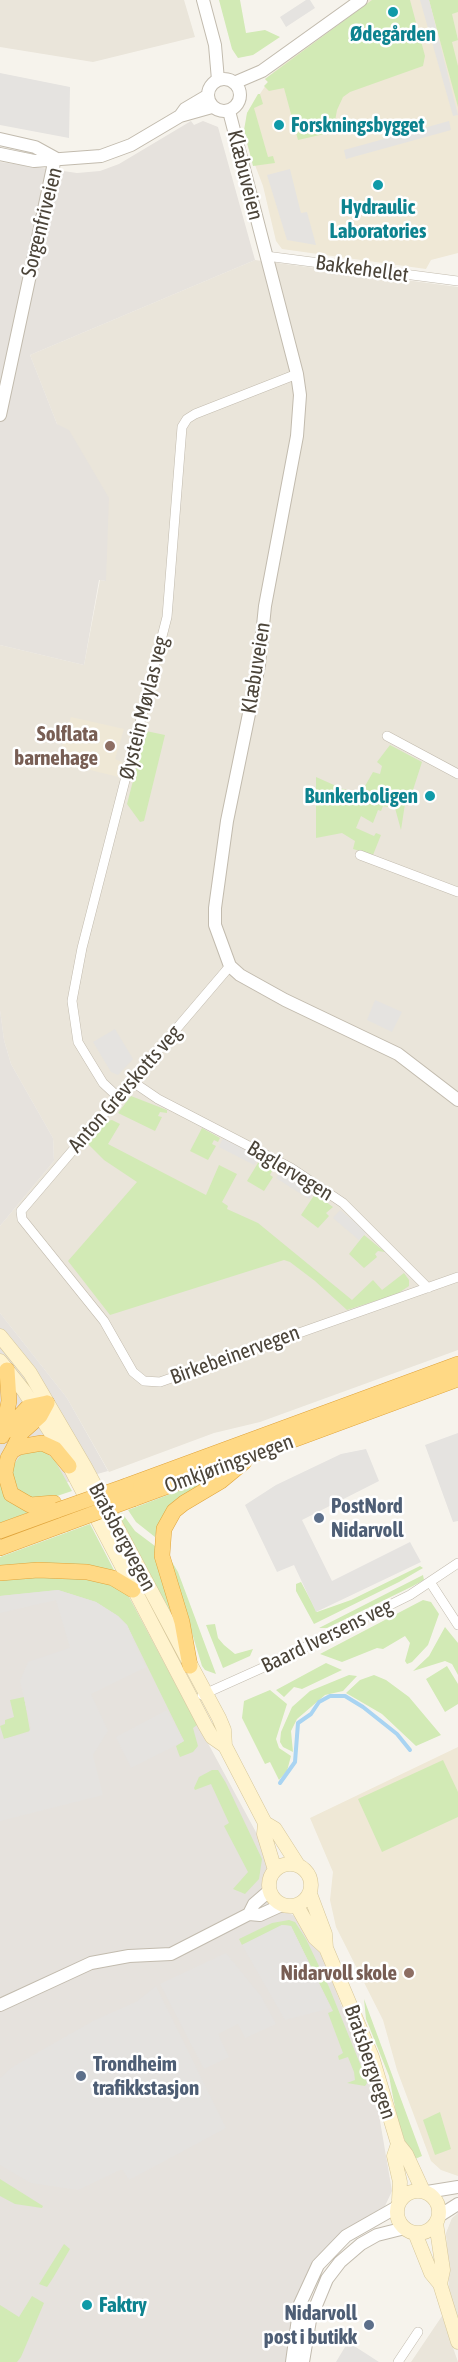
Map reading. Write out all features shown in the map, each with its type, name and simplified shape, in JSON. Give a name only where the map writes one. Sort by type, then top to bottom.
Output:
[{"type":"highway","name":"Omkjøringsvegen","points":[[0,1548],[59,1512],[94,1497],[130,1492],[458,1364]]},
{"type":"highway","points":[[3,1365],[9,1401],[4,1443],[5,1473],[11,1494],[30,1504],[59,1512]]},
{"type":"highway","name":"Omkjøringsvegen","points":[[0,1531],[254,1455],[458,1380]]},
{"type":"highway","points":[[4,1443],[21,1433],[40,1408]]},
{"type":"highway","points":[[4,1443],[42,1443],[55,1449],[69,1466]]},
{"type":"highway","points":[[190,1666],[182,1622],[161,1546],[167,1521],[184,1503],[221,1481],[254,1455]]},
{"type":"highway","points":[[0,1573],[38,1570],[87,1572],[113,1578],[133,1590]]},
{"type":"main road","name":"Bratsbergvegen","points":[[0,1336],[30,1373],[40,1408],[133,1590],[212,1737],[225,1746]]},
{"type":"main road","name":"Bratsbergvegen","points":[[3,1365],[40,1408],[205,1693],[225,1730],[225,1746],[265,1823],[274,1829],[298,1865]]},
{"type":"main road","name":"Bratsbergvegen","points":[[265,1823],[264,1834],[275,1870]]},
{"type":"main road","points":[[290,1863],[298,1865],[311,1878],[310,1894],[297,1906],[282,1905],[269,1891],[271,1876],[275,1870],[290,1863]]},
{"type":"main road","name":"Bratsbergvegen","points":[[310,1894],[325,1934],[326,1948],[372,2057],[398,2144],[406,2154],[425,2192]]},
{"type":"main road","name":"Bratsbergvegen","points":[[297,1906],[315,1938],[326,1948]]},
{"type":"main road","name":"Bratsbergvegen","points":[[398,2144],[394,2156],[400,2182],[398,2204]]},
{"type":"main road","points":[[440,2284],[443,2270],[437,2202],[425,2192],[411,2191],[398,2204],[398,2220],[410,2231],[431,2273],[440,2284],[458,2342]]},
{"type":"main road","points":[[410,2231],[425,2232],[438,2219]]},
{"type":"street","points":[[202,0],[215,45],[218,80]]},
{"type":"street","points":[[237,88],[361,0]]},
{"type":"street","points":[[218,80],[227,80],[237,88],[238,103],[229,111],[222,111],[210,101],[210,86],[218,80]]},
{"type":"street","name":"Sorgenfriveien","points":[[0,415],[55,158],[85,158],[117,151],[210,101]]},
{"type":"street","name":"Klæbuveien","points":[[229,111],[297,374],[300,395],[297,436],[265,606],[259,664],[227,821],[214,908],[215,925],[230,966]]},
{"type":"street","points":[[0,139],[35,147],[55,158]]},
{"type":"street","points":[[0,154],[34,161],[55,158]]},
{"type":"street","name":"Bakkehellet","points":[[266,256],[458,281]]},
{"type":"street","name":"Øystein Møylas veg","points":[[118,1097],[103,1083],[78,1042],[72,1001],[82,948],[166,617],[182,427],[190,416],[297,374]]},
{"type":"street","points":[[387,736],[458,774]]},
{"type":"street","points":[[360,855],[458,892]]},
{"type":"street","points":[[230,966],[254,984],[398,1054],[458,1100]]},
{"type":"street","name":"Anton Grevskotts veg","points":[[21,1211],[230,966]]},
{"type":"street","name":"Baglervegen","points":[[133,1082],[158,1099],[291,1168],[343,1203],[428,1288]]},
{"type":"street","name":"Birkebeinervegen","points":[[21,1211],[22,1219],[104,1321],[133,1372],[138,1378],[151,1383],[160,1382],[458,1277]]},
{"type":"street","name":"Baard Iversens veg","points":[[192,1700],[271,1664],[430,1582],[458,1563]]},
{"type":"street","points":[[430,1582],[458,1625]]},
{"type":"street","points":[[249,1914],[254,1904],[269,1891]]},
{"type":"street","points":[[0,2005],[91,1963],[129,1956],[171,1954],[249,1914],[260,1915],[282,1905]]},
{"type":"street","points":[[425,2192],[458,2187]]},
{"type":"street","points":[[292,2362],[300,2304],[318,2265],[346,2236],[398,2204]]},
{"type":"street","points":[[438,2219],[458,2204]]},
{"type":"street","points":[[303,2362],[310,2320],[327,2279],[340,2262],[361,2244],[377,2235],[410,2231]]},
{"type":"street","points":[[398,2362],[418,2332]]},
{"type":"shaded area","points":[[0,0],[184,0],[195,37],[93,62],[0,47]]},
{"type":"shaded area","points":[[306,0],[310,0],[315,8],[286,27],[280,17]]},
{"type":"shaded area","points":[[361,0],[458,0],[458,253],[431,260],[426,269],[282,249],[276,241],[263,186],[245,139],[247,113],[268,82],[265,79]]},
{"type":"shaded area","points":[[420,0],[429,0],[458,115],[453,116]]},
{"type":"shaded area","points":[[0,73],[70,87],[69,138],[0,125]]},
{"type":"shaded area","points":[[191,121],[194,125],[203,121],[218,127],[255,260],[30,355],[57,424],[69,430],[109,498],[106,581],[99,580],[84,665],[0,645],[0,162],[77,173],[100,171],[119,164]]},
{"type":"shaded area","points":[[449,121],[451,130],[346,159],[344,150]]},
{"type":"shaded area","points":[[290,169],[301,213],[307,212],[316,245],[287,240],[267,175]]},
{"type":"shaded area","points":[[255,260],[458,287],[458,1350],[260,1422],[214,1433],[109,1472],[67,1398],[0,1313],[0,1226],[54,1161],[53,1138],[11,1064],[4,1040],[0,1010],[0,645],[84,665],[100,580],[106,581],[57,424],[30,355]]},
{"type":"shaded area","points":[[71,717],[124,729],[115,759],[122,762],[119,777],[57,762]]},
{"type":"shaded area","points":[[375,1000],[402,1012],[392,1032],[367,1020]]},
{"type":"shaded area","points":[[0,1010],[4,1040],[11,1064],[53,1138],[54,1161],[0,1226]]},
{"type":"shaded area","points":[[115,1029],[133,1059],[118,1075],[111,1072],[93,1042]]},
{"type":"shaded area","points":[[223,1138],[259,1156],[254,1165],[219,1147]]},
{"type":"shaded area","points":[[281,1170],[314,1191],[309,1199],[276,1178]]},
{"type":"shaded area","points":[[340,1210],[367,1232],[359,1240],[333,1218]]},
{"type":"shaded area","points":[[0,1313],[67,1398],[108,1471],[0,1501]]},
{"type":"shaded area","points":[[458,1433],[458,1521],[453,1522],[425,1445]]},
{"type":"shaded area","points":[[366,1449],[379,1481],[302,1520],[332,1581],[410,1542],[421,1562],[316,1612],[294,1565],[277,1572],[245,1505],[276,1485],[341,1454]]},
{"type":"shaded area","points":[[0,1579],[129,1597],[264,1847],[267,1861],[267,1901],[270,1906],[300,1920],[324,1959],[361,2057],[373,2080],[392,2191],[385,2206],[347,2229],[328,2246],[313,2265],[298,2296],[288,2362],[0,2362]]},
{"type":"shaded area","points":[[58,1590],[96,1602],[118,1616],[127,1625],[146,1667],[91,1694],[108,1731],[93,1755],[103,1795],[0,1821],[0,1740],[28,1733],[31,1728],[20,1681],[28,1662],[70,1648],[56,1600],[0,1613],[0,1596]]},
{"type":"shaded area","points":[[167,1710],[184,1741],[131,1768],[116,1737]]},
{"type":"shaded area","name":"Nidarvoll skole","points":[[458,1747],[458,2176],[441,2170],[431,2161],[397,2070],[383,2020],[336,1927],[330,1900],[333,1872],[310,1818]]},
{"type":"shaded area","points":[[282,1925],[291,1926],[331,2008],[285,2020],[242,1945]]},
{"type":"shaded area","points":[[226,1953],[261,1996],[276,2024],[245,2038],[238,2024],[218,2034],[229,2057],[204,2069],[160,1984]]},
{"type":"shaded area","points":[[156,1986],[226,2128],[129,2180],[122,2169],[78,2190],[31,2183],[0,2165],[0,2078],[11,2068],[95,2020],[136,2002]]},
{"type":"shaded area","points":[[458,2213],[458,2323],[449,2290],[446,2233],[452,2218]]},
{"type":"shaded area","points":[[442,2316],[458,2362],[411,2362]]},
{"type":"shaded area","points":[[348,2342],[379,2362],[336,2362]]},
{"type":"green space","points":[[219,0],[240,0],[246,33],[265,30],[280,37],[253,55],[238,58],[232,49]]},
{"type":"green space","points":[[372,0],[410,0],[425,56],[423,66],[350,92],[343,97],[337,110],[333,132],[298,140],[284,88],[269,91],[264,86],[268,82],[265,79]]},
{"type":"green space","points":[[429,0],[458,0],[458,12],[452,14],[458,40],[452,42],[458,66],[458,107]]},
{"type":"green space","points":[[258,94],[263,104],[254,108],[268,157],[273,156],[275,163],[253,166],[244,130],[247,113]]},
{"type":"green space","points":[[146,731],[165,735],[144,821],[140,822],[127,804]]},
{"type":"green space","points":[[390,745],[422,762],[413,790],[406,797],[401,830],[395,808],[383,806],[381,811],[378,810],[373,823],[361,816],[356,828],[374,836],[376,833],[381,835],[373,855],[353,849],[355,841],[342,833],[316,838],[316,777],[343,789],[361,793],[373,772],[380,774],[382,766],[377,762]]},
{"type":"green space","points":[[131,1096],[167,1110],[167,1113],[160,1112],[158,1116],[162,1117],[155,1131],[118,1113]]},
{"type":"green space","points":[[112,1120],[120,1124],[108,1144],[206,1195],[219,1165],[237,1174],[222,1202],[228,1206],[227,1209],[258,1223],[352,1300],[373,1280],[382,1290],[404,1273],[409,1280],[409,1286],[397,1294],[347,1310],[315,1281],[284,1260],[110,1315],[68,1261],[137,1182],[104,1160],[87,1143],[106,1121]]},
{"type":"green space","points":[[202,1128],[220,1138],[218,1142],[214,1140],[212,1144],[216,1146],[208,1160],[190,1151]]},
{"type":"green space","points":[[261,1158],[278,1169],[272,1171],[270,1175],[273,1177],[264,1191],[247,1181]]},
{"type":"green space","points":[[315,1194],[333,1207],[326,1213],[329,1216],[318,1228],[301,1215]]},
{"type":"green space","points":[[364,1235],[385,1252],[378,1251],[375,1254],[377,1257],[364,1268],[349,1254]]},
{"type":"green space","points":[[31,1450],[43,1451],[54,1459],[72,1491],[54,1497],[32,1498],[19,1491],[12,1474],[14,1464],[21,1455]]},
{"type":"green space","points":[[218,1476],[157,1529],[155,1537],[136,1522],[128,1510]]},
{"type":"green space","points":[[0,1484],[10,1501],[30,1512],[0,1523]]},
{"type":"green space","points":[[122,1513],[135,1531],[155,1546],[176,1625],[118,1514]]},
{"type":"green space","points":[[90,1524],[115,1572],[0,1568],[0,1557]]},
{"type":"green space","points":[[169,1557],[178,1572],[216,1674],[205,1670],[202,1666]]},
{"type":"green space","points":[[420,1566],[423,1568],[399,1582],[314,1624],[296,1591],[296,1584],[301,1582],[317,1612],[351,1600]]},
{"type":"green space","points":[[423,1575],[424,1580],[411,1587],[327,1628],[319,1628]]},
{"type":"green space","points":[[74,1576],[115,1584],[129,1597],[197,1725],[193,1728],[198,1746],[193,1752],[180,1757],[176,1746],[184,1741],[127,1625],[118,1616],[96,1602],[58,1590],[0,1596],[0,1579]]},
{"type":"green space","points":[[423,1600],[431,1602],[439,1614],[428,1645],[412,1662],[407,1664],[405,1661],[410,1643],[405,1636],[383,1649],[377,1648],[342,1662],[320,1654]]},
{"type":"green space","points":[[215,1624],[218,1638],[224,1645],[235,1654],[253,1649],[250,1656],[223,1668],[206,1625]]},
{"type":"green space","points":[[445,1627],[458,1643],[458,1675],[452,1664],[445,1661],[413,1671],[429,1656]]},
{"type":"green space","points":[[326,1663],[342,1670],[302,1689],[294,1687],[284,1697],[276,1690]]},
{"type":"green space","points":[[447,1666],[458,1684],[458,1704],[445,1712],[426,1679]]},
{"type":"green space","points":[[349,1675],[357,1676],[343,1691],[325,1695],[297,1719],[291,1731],[293,1752],[283,1747],[280,1742],[281,1732],[292,1707],[310,1691]]},
{"type":"green space","points":[[374,1675],[386,1680],[409,1697],[441,1735],[416,1746],[382,1714],[346,1693],[360,1680]]},
{"type":"green space","points":[[270,1690],[287,1704],[276,1739],[279,1748],[291,1756],[287,1771],[279,1780],[270,1762],[265,1764],[242,1718],[244,1701]]},
{"type":"green space","points":[[24,1697],[30,1731],[4,1739],[0,1726],[5,1724],[5,1720],[14,1717],[10,1700]]},
{"type":"green space","points":[[443,1760],[458,1792],[458,1817],[382,1852],[358,1799]]},
{"type":"green space","points":[[212,1770],[218,1770],[226,1783],[262,1859],[259,1879],[245,1894],[233,1889],[248,1872],[224,1826],[229,1823],[211,1784],[195,1790],[194,1788],[199,1777]]},
{"type":"green space","points":[[289,1920],[295,1922],[306,1939],[329,1987],[365,2076],[367,2083],[365,2086],[347,2083],[355,2080],[354,2072],[348,2057],[339,2060],[338,2056],[343,2053],[328,2013],[333,2011],[291,1926],[282,1925],[242,1945],[239,1939],[272,1923]]},
{"type":"green space","points":[[364,1999],[422,2156],[415,2159],[408,2149],[398,2123],[389,2076],[366,2019]]},
{"type":"green space","points":[[440,2112],[451,2149],[435,2155],[423,2120]]},
{"type":"green space","points":[[0,2179],[43,2206],[42,2208],[15,2204],[0,2196]]},
{"type":"green space","points":[[64,2244],[70,2249],[53,2278],[47,2287],[39,2284]]},
{"type":"green space","points":[[32,2296],[44,2303],[21,2357],[17,2362],[0,2362],[0,2305],[19,2317]]},
{"type":"waterway","points":[[280,1783],[295,1762],[298,1723],[311,1714],[319,1702],[330,1696],[345,1696],[363,1707],[397,1734],[410,1750]]},
{"type":"place","name":"Ødegården","points":[[393,12]]},
{"type":"place","name":"Forskningsbygget","points":[[279,125]]},
{"type":"place","name":"Hydraulic Laboratories","points":[[378,185]]},
{"type":"place","name":"Solflata barnehage","points":[[110,746]]},
{"type":"place","name":"Bunkerboligen","points":[[430,796]]},
{"type":"place","name":"PostNord Nidarvoll","points":[[319,1518]]},
{"type":"place","name":"Nidarvoll skole","points":[[409,1973]]},
{"type":"place","name":"Trondheim trafikkstasjon","points":[[81,2076]]},
{"type":"place","name":"Faktry","points":[[87,2305]]},
{"type":"place","name":"Nidarvoll post i butikk","points":[[369,2325]]}]
